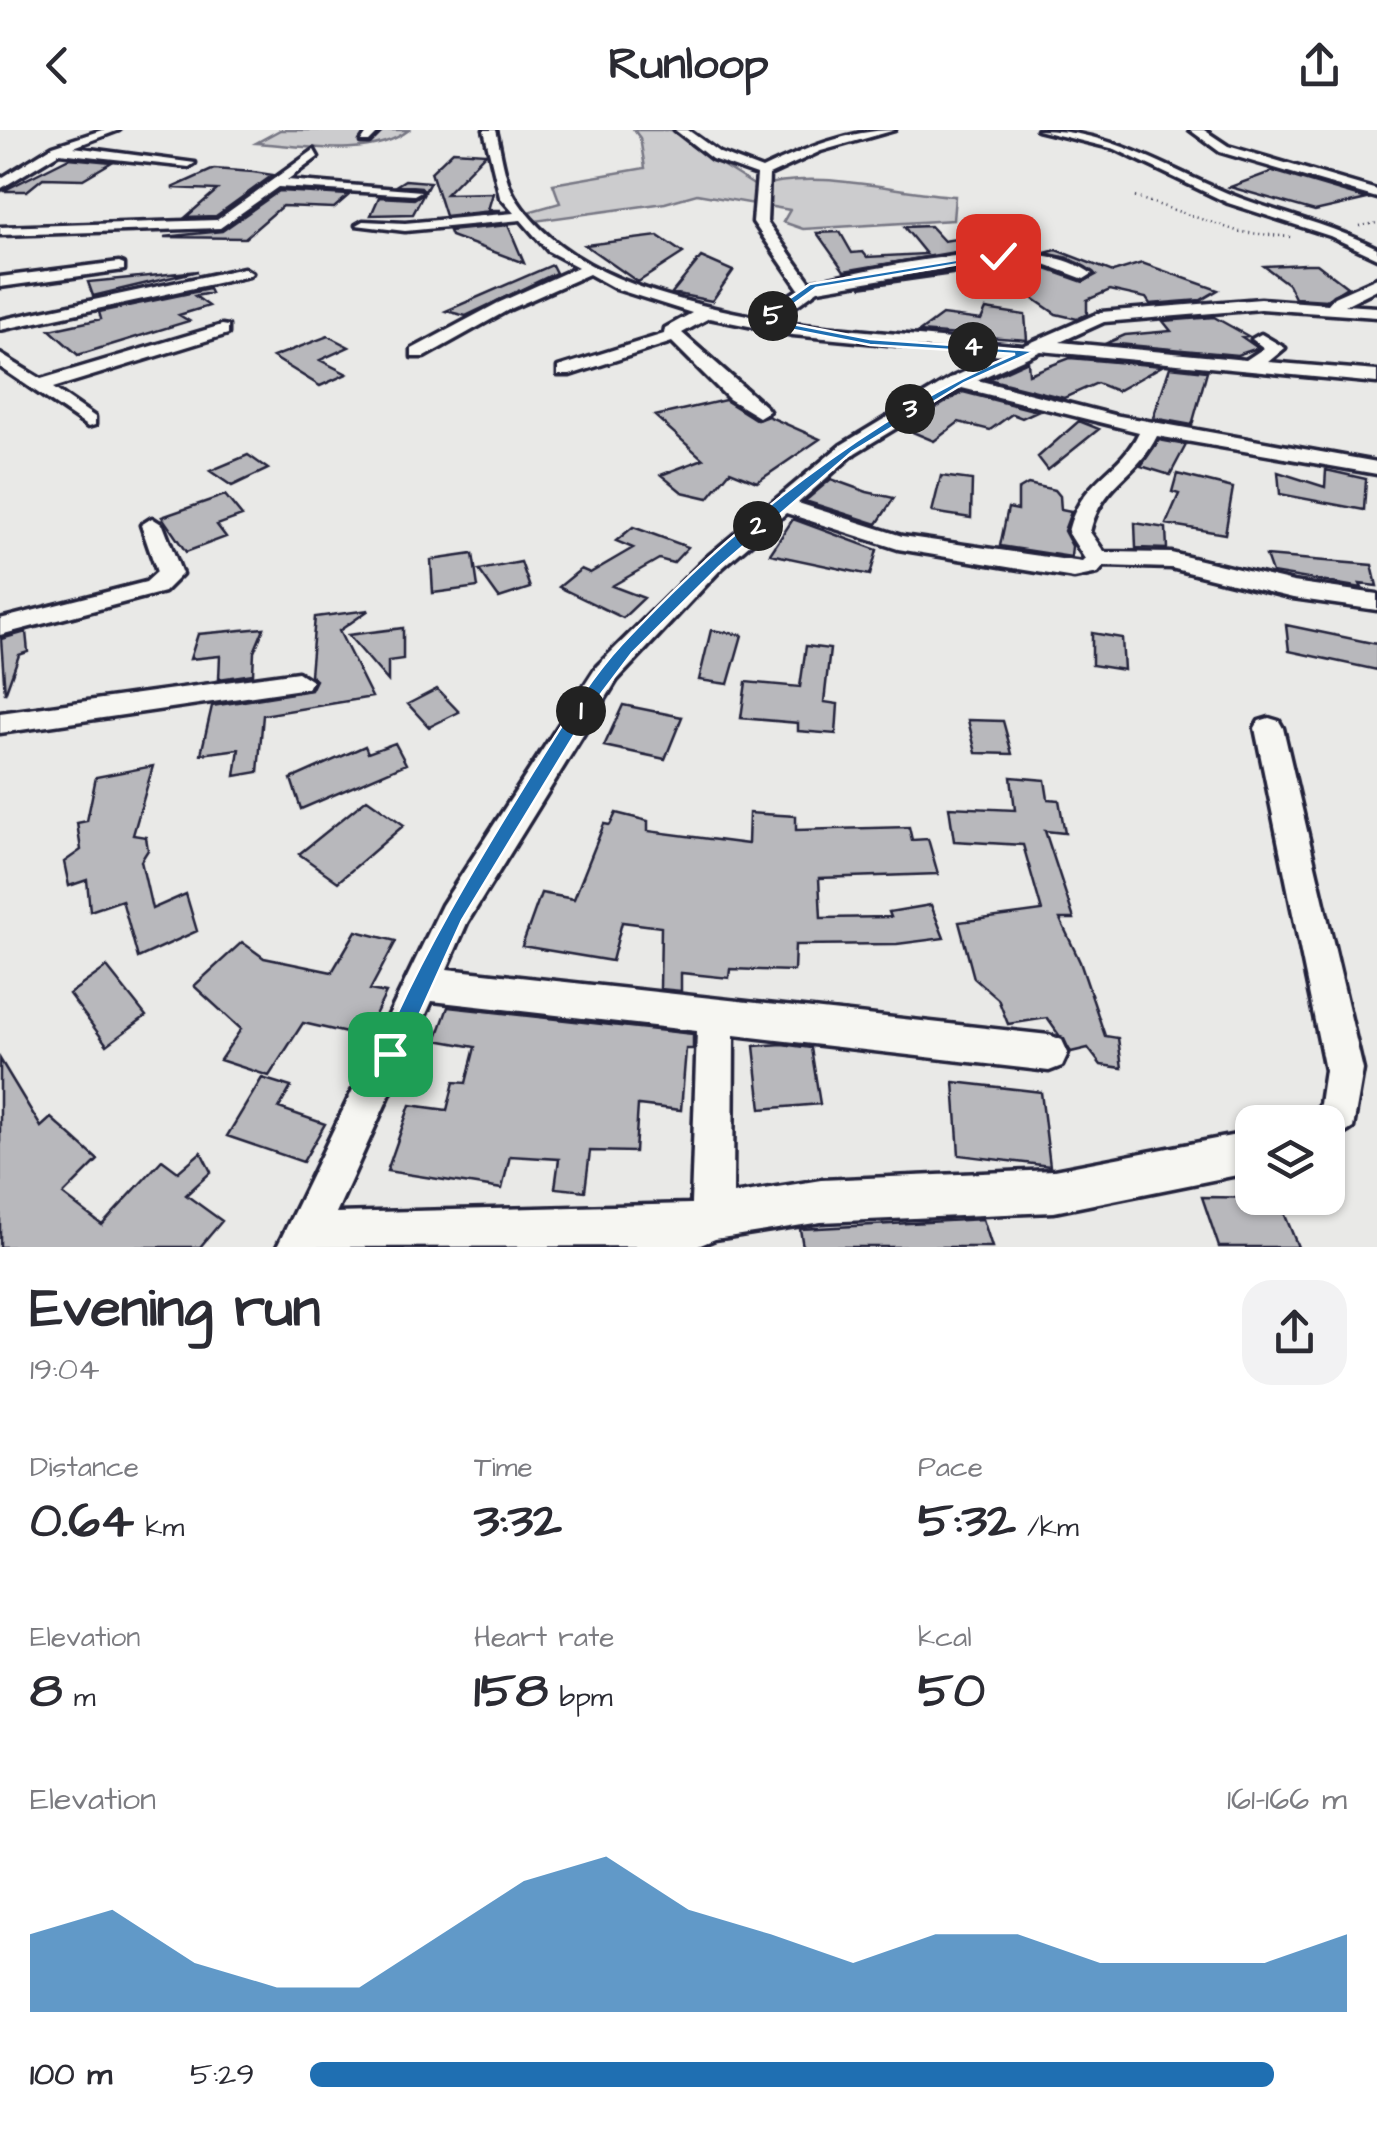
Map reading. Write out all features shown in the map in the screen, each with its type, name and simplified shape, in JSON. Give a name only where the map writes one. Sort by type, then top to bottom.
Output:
[{"type":"street","points":[[0,186],[57,149],[113,130]]},
{"type":"street","points":[[490,130],[502,188],[554,251],[650,297],[870,342],[1035,349],[1377,377]]},
{"type":"street","points":[[681,130],[716,156],[763,173],[818,148],[889,130]]},
{"type":"street","points":[[1043,130],[1119,146],[1233,200],[1335,233],[1377,254]]},
{"type":"street","points":[[1196,130],[1224,148],[1377,194]]},
{"type":"street","points":[[57,149],[189,163]]},
{"type":"street","points":[[0,231],[220,224],[270,183],[314,154]]},
{"type":"street","points":[[763,173],[760,222],[806,288]]},
{"type":"street","points":[[270,183],[414,191]]},
{"type":"street","points":[[363,225],[404,227],[522,216]]},
{"type":"street","points":[[763,321],[806,288],[998,256],[1015,260],[1041,258],[1084,274]]},
{"type":"street","points":[[0,282],[119,266]]},
{"type":"street","points":[[418,354],[504,306],[587,269]]},
{"type":"street","points":[[0,326],[244,274]]},
{"type":"street","points":[[1334,307],[1377,282]]},
{"type":"street","points":[[1235,1155],[1054,1191],[878,1197],[708,1219],[698,1225],[302,1241],[454,915],[607,673],[714,564],[848,450],[960,381],[1101,317],[1241,304],[1377,312]]},
{"type":"street","points":[[709,311],[671,332],[759,411]]},
{"type":"street","points":[[42,385],[222,330]]},
{"type":"street","points":[[564,371],[674,336]]},
{"type":"street","points":[[1250,366],[1276,348],[1261,339]]},
{"type":"street","points":[[0,359],[88,421]]},
{"type":"street","points":[[960,381],[1022,400],[1152,428],[1377,468]]},
{"type":"street","points":[[1097,560],[1079,532],[1086,508],[1111,471],[1144,447],[1152,428]]},
{"type":"street","points":[[783,506],[898,542],[1074,572],[1095,565],[1097,560]]},
{"type":"street","points":[[0,627],[155,587],[170,574],[152,525]]},
{"type":"street","points":[[1097,560],[1122,558],[1215,568],[1292,590],[1377,602]]},
{"type":"street","points":[[0,723],[298,682]]},
{"type":"street","points":[[1269,728],[1344,1070],[1340,1105]]},
{"type":"street","points":[[422,983],[1049,1053]]},
{"type":"street","points":[[708,1219],[712,1205],[716,1013]]},
{"type":"shaded area","points":[[280,130],[409,130],[393,139],[356,148],[256,143]]},
{"type":"shaded area","points":[[634,130],[685,130],[690,145],[757,187],[830,180],[955,196],[953,220],[803,229],[783,222],[790,210],[697,194],[665,203],[535,221],[528,212],[560,203],[553,184],[645,168],[640,138]]},
{"type":"building","points":[[453,151],[486,153],[446,194],[493,193],[488,210],[501,210],[445,216],[431,172]]},
{"type":"building","points":[[69,158],[112,162],[83,179],[43,178],[27,191],[3,191]]},
{"type":"building","points":[[214,169],[273,175],[216,216],[186,217],[217,190],[172,188]]},
{"type":"building","points":[[1273,171],[1367,199],[1315,211],[1230,187]]},
{"type":"building","points":[[405,180],[430,182],[425,192],[421,187],[397,185]]},
{"type":"building","points":[[279,191],[349,195],[334,208],[282,206],[245,238],[164,237],[222,231]]},
{"type":"building","points":[[425,192],[413,214],[371,215],[379,197],[414,199]]},
{"type":"building","points":[[508,225],[524,263],[451,236],[449,231]]},
{"type":"building","points":[[930,226],[944,241],[986,234],[1044,253],[955,252],[844,271],[817,233],[840,232],[852,253],[863,252],[867,257],[926,254],[904,227]]},
{"type":"building","points":[[658,236],[683,253],[638,282],[585,245]]},
{"type":"building","points":[[1056,250],[1113,272],[1142,263],[1218,290],[1201,300],[1150,304],[1146,298],[1110,290],[1087,300],[1087,314],[1077,319],[1056,314],[1022,291],[1024,270],[999,274],[1001,268],[988,269],[860,287],[984,266],[1038,266],[1083,282],[1096,275],[1068,258],[1045,253]]},
{"type":"building","points":[[701,257],[733,271],[712,301],[672,293]]},
{"type":"building","points":[[1317,264],[1347,287],[1326,300],[1295,298],[1288,284],[1264,266]]},
{"type":"building","points":[[552,265],[556,273],[466,316],[446,311]]},
{"type":"building","points":[[198,271],[93,296],[88,282],[130,278]]},
{"type":"building","points":[[209,289],[211,293],[195,296],[209,306],[179,315],[189,321],[78,355],[50,330],[101,319],[99,312]]},
{"type":"building","points":[[986,309],[1025,315],[1027,340],[919,332],[942,315],[981,320]]},
{"type":"building","points":[[1214,317],[1248,336],[1242,337],[1258,348],[1237,355],[1107,343],[1125,335],[1171,331],[1163,321]]},
{"type":"building","points":[[328,336],[349,347],[320,360],[347,374],[320,386],[273,357]]},
{"type":"building","points":[[1070,358],[1162,366],[1117,391],[1097,383],[1064,398],[988,379],[1028,361],[1029,374]]},
{"type":"building","points":[[1170,367],[1207,371],[1192,425],[1153,418]]},
{"type":"building","points":[[963,392],[1037,411],[1022,418],[1012,414],[990,430],[959,422],[934,441],[903,428]]},
{"type":"building","points":[[725,400],[757,420],[768,416],[820,439],[757,482],[730,471],[708,498],[682,492],[661,475],[703,459],[655,416]]},
{"type":"building","points":[[1079,421],[1099,429],[1048,470],[1038,457]]},
{"type":"building","points":[[1159,440],[1186,445],[1170,475],[1141,466]]},
{"type":"building","points":[[248,455],[268,469],[232,486],[210,471]]},
{"type":"building","points":[[1326,470],[1366,479],[1364,510],[1280,494],[1278,472],[1325,487]]},
{"type":"building","points":[[1177,474],[1233,488],[1225,534],[1166,524],[1179,494],[1172,492]]},
{"type":"building","points":[[941,476],[972,480],[971,518],[932,512]]},
{"type":"building","points":[[831,479],[894,498],[877,524],[805,501]]},
{"type":"building","points":[[1028,484],[1055,490],[1060,496],[1061,510],[1071,512],[1064,531],[1072,546],[1071,557],[1000,546],[1008,508],[1018,510],[1018,490]]},
{"type":"building","points":[[225,495],[242,516],[217,525],[226,537],[186,552],[162,517]]},
{"type":"building","points":[[793,519],[877,550],[870,575],[770,554]]},
{"type":"building","points":[[1135,523],[1166,528],[1167,549],[1136,548]]},
{"type":"building","points":[[633,527],[688,547],[673,563],[659,559],[612,586],[644,598],[623,618],[559,587],[581,569],[590,573],[633,548],[616,541]]},
{"type":"building","points":[[473,554],[478,587],[433,593],[431,560]]},
{"type":"building","points":[[1266,556],[1372,565],[1377,586],[1360,584],[1362,588],[1272,573]]},
{"type":"building","points":[[521,562],[530,588],[499,598],[479,570]]},
{"type":"building","points":[[369,610],[339,631],[372,697],[263,715],[258,772],[235,776],[239,749],[201,754],[212,706],[311,690],[316,680],[310,675],[315,617]]},
{"type":"building","points":[[1286,625],[1377,644],[1377,670],[1289,651]]},
{"type":"building","points":[[264,628],[254,652],[253,674],[219,679],[220,656],[190,659],[198,634]]},
{"type":"building","points":[[403,628],[403,659],[388,661],[388,681],[348,635]]},
{"type":"building","points":[[711,630],[742,635],[728,684],[699,680]]},
{"type":"building","points":[[26,632],[28,652],[19,655],[5,694],[1,639]]},
{"type":"building","points":[[1092,633],[1122,638],[1124,670],[1092,665]]},
{"type":"building","points":[[806,646],[830,649],[824,702],[838,704],[836,734],[798,731],[798,723],[741,718],[746,682],[800,687]]},
{"type":"building","points":[[437,689],[459,712],[429,727],[408,704]]},
{"type":"building","points":[[623,705],[682,717],[665,759],[604,746]]},
{"type":"building","points":[[968,720],[1003,721],[1012,754],[976,753]]},
{"type":"building","points":[[395,743],[406,764],[301,809],[291,779],[365,746],[368,753]]},
{"type":"building","points":[[153,766],[133,835],[146,837],[148,850],[141,861],[152,909],[186,894],[197,931],[138,958],[122,900],[90,911],[87,880],[69,886],[64,862],[81,850],[77,823],[87,821],[96,777]]},
{"type":"building","points":[[1011,777],[1045,780],[1048,799],[1059,800],[1065,833],[1045,831],[1074,919],[1060,919],[1080,962],[1105,1036],[1118,1038],[1122,1068],[1101,1065],[1088,1048],[1071,1052],[1047,1018],[1008,1024],[998,999],[974,978],[959,922],[1042,911],[1023,845],[954,841],[949,807],[1015,810]]},
{"type":"building","points":[[367,799],[404,825],[338,882],[299,854]]},
{"type":"building","points":[[616,813],[648,821],[648,831],[748,844],[749,813],[796,816],[796,830],[909,827],[912,840],[928,839],[938,874],[819,878],[821,918],[891,917],[889,912],[931,905],[944,938],[897,944],[795,945],[794,971],[730,969],[729,978],[681,973],[681,991],[660,989],[661,927],[622,922],[612,961],[522,946],[541,893],[574,899],[604,824],[610,825]]},
{"type":"building","points":[[356,931],[396,941],[370,990],[386,993],[364,1037],[303,1023],[269,1076],[220,1060],[241,1029],[194,986],[242,942],[264,958],[332,972]]},
{"type":"building","points":[[107,967],[146,1016],[107,1045],[69,994]]},
{"type":"building","points":[[448,1007],[693,1034],[693,1049],[686,1049],[681,1110],[638,1105],[635,1152],[590,1151],[585,1191],[555,1188],[559,1159],[510,1156],[502,1189],[387,1171],[410,1105],[447,1110],[454,1082],[466,1083],[475,1047],[436,1040]]},
{"type":"building","points":[[754,1046],[811,1048],[820,1104],[761,1109]]},
{"type":"building","points":[[0,1059],[41,1127],[51,1118],[98,1160],[63,1195],[102,1225],[162,1160],[178,1172],[201,1152],[211,1172],[186,1195],[222,1221],[200,1247],[0,1247]]},
{"type":"building","points":[[262,1078],[291,1087],[279,1108],[325,1124],[303,1162],[227,1136]]},
{"type":"building","points":[[954,1082],[1041,1092],[1050,1166],[959,1155]]},
{"type":"building","points":[[1202,1197],[1235,1197],[1235,1215],[1285,1215],[1298,1247],[1219,1247]]},
{"type":"building","points":[[983,1219],[992,1247],[803,1247],[800,1229]]},
{"type":"route","points":[[390,1054],[454,915],[586,702],[626,649],[714,564],[848,450],[960,381],[1029,351],[870,342],[763,321],[781,311],[802,290],[813,286],[998,256]]}]
